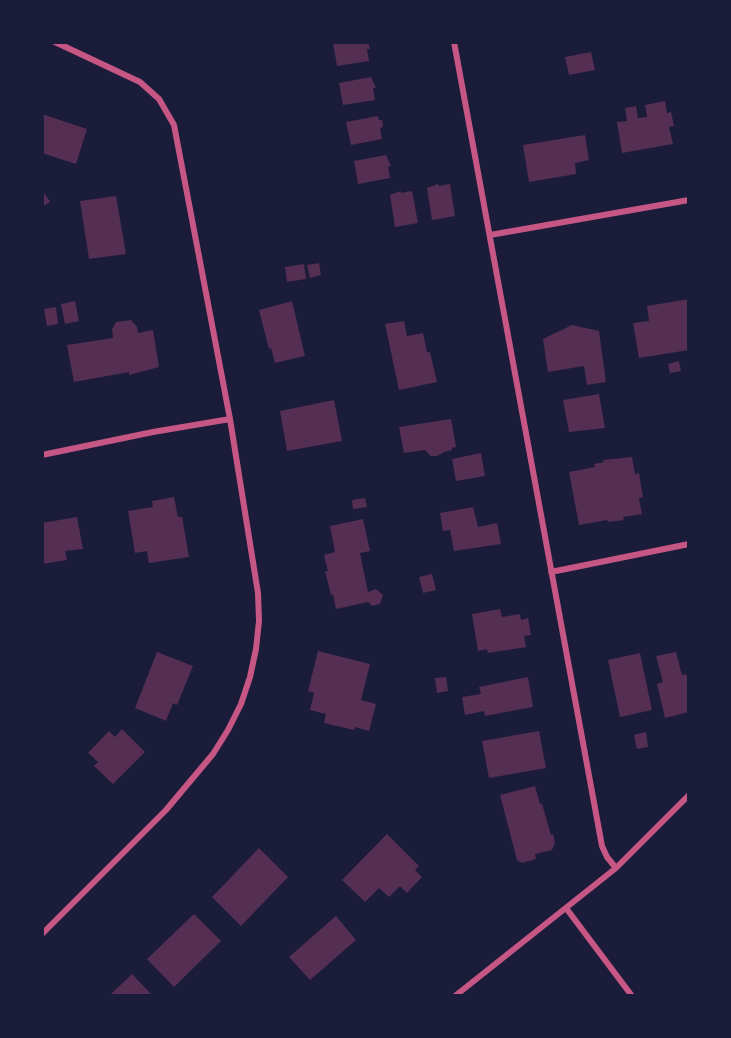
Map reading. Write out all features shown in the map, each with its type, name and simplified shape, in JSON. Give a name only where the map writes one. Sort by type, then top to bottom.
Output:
[{"type":"street","points":[[42,934],[141,837],[190,783],[218,746],[241,704],[250,677],[259,621],[258,593],[230,419],[174,125],[167,110],[150,89],[134,79],[55,42]]},
{"type":"street","points":[[454,42],[602,846],[616,868]]},
{"type":"street","points":[[490,235],[689,200]]},
{"type":"street","points":[[42,455],[230,419]]},
{"type":"street","points":[[550,572],[689,544]]},
{"type":"street","points":[[455,996],[616,868],[689,795]]},
{"type":"street","points":[[566,908],[632,996]]},
{"type":"building","points":[[368,42],[369,61],[337,66],[333,43]]},
{"type":"building","points":[[591,52],[595,70],[569,75],[565,57]]},
{"type":"building","points":[[371,77],[376,88],[373,88],[375,100],[343,105],[339,83]]},
{"type":"building","points":[[665,101],[667,113],[671,112],[674,126],[669,127],[673,144],[622,153],[617,122],[627,121],[625,108],[636,106],[638,118],[647,117],[645,105]]},
{"type":"building","points":[[42,114],[87,129],[76,164],[42,153]]},
{"type":"building","points":[[378,116],[379,120],[382,120],[383,127],[380,128],[382,139],[351,145],[346,122]]},
{"type":"building","points":[[585,135],[589,160],[575,163],[576,174],[529,182],[523,145]]},
{"type":"building","points":[[386,155],[391,166],[388,167],[390,178],[358,184],[354,161]]},
{"type":"building","points":[[438,184],[439,186],[450,184],[455,216],[432,220],[427,188]]},
{"type":"building","points":[[42,189],[50,202],[42,207]]},
{"type":"building","points":[[401,191],[401,193],[412,191],[418,223],[395,227],[390,195]]},
{"type":"building","points":[[116,196],[126,254],[89,259],[80,201]]},
{"type":"building","points":[[319,263],[321,275],[310,278],[307,265]]},
{"type":"building","points":[[304,264],[306,279],[287,282],[285,267]]},
{"type":"building","points":[[689,299],[689,350],[639,358],[633,323],[649,321],[647,306]]},
{"type":"building","points":[[75,301],[79,321],[65,324],[61,304]]},
{"type":"building","points":[[292,301],[305,356],[275,363],[259,310]]},
{"type":"building","points":[[56,307],[58,324],[47,326],[44,309]]},
{"type":"building","points":[[131,320],[137,327],[138,333],[153,330],[159,367],[129,375],[129,372],[74,382],[67,345],[113,338],[112,329],[116,322]]},
{"type":"building","points":[[404,321],[407,336],[423,333],[437,382],[399,390],[385,324]]},
{"type":"building","points":[[572,325],[599,331],[606,382],[587,385],[584,366],[548,372],[543,339]]},
{"type":"building","points":[[679,361],[681,371],[670,373],[668,364]]},
{"type":"building","points":[[599,394],[605,428],[569,432],[563,400]]},
{"type":"building","points":[[334,400],[342,441],[287,451],[280,411]]},
{"type":"building","points":[[451,419],[456,447],[452,450],[437,456],[431,456],[425,450],[404,453],[399,427]]},
{"type":"building","points":[[481,453],[485,476],[456,481],[452,459]]},
{"type":"building","points":[[632,457],[635,474],[639,473],[643,497],[639,498],[642,514],[623,517],[624,520],[608,522],[607,520],[579,525],[569,472],[595,467],[594,464],[604,462],[603,460]]},
{"type":"building","points":[[174,497],[178,517],[182,517],[189,557],[149,563],[147,551],[135,553],[128,511],[153,507],[152,501]]},
{"type":"building","points":[[365,498],[367,507],[353,509],[352,500]]},
{"type":"building","points":[[473,507],[478,527],[497,523],[501,544],[454,551],[450,530],[443,531],[440,513]]},
{"type":"building","points":[[77,517],[83,549],[65,551],[67,560],[42,564],[42,523]]},
{"type":"building","points":[[363,519],[370,551],[360,553],[368,592],[376,589],[383,595],[380,604],[372,606],[368,602],[336,609],[325,571],[328,571],[324,555],[335,552],[330,526]]},
{"type":"building","points":[[432,574],[436,590],[423,593],[419,577]]},
{"type":"building","points":[[500,609],[502,617],[520,614],[521,620],[528,618],[531,635],[524,636],[526,647],[488,653],[487,649],[478,651],[472,614]]},
{"type":"building","points":[[318,651],[370,664],[361,700],[376,704],[369,731],[324,723],[326,714],[310,710],[314,693],[308,691]]},
{"type":"building","points":[[157,652],[193,666],[177,705],[173,703],[166,721],[135,708]]},
{"type":"building","points":[[676,652],[682,675],[686,674],[689,684],[689,712],[665,718],[657,684],[663,682],[656,656]]},
{"type":"building","points":[[640,653],[652,710],[620,717],[608,660]]},
{"type":"building","points":[[446,677],[448,691],[437,693],[435,678]]},
{"type":"building","points":[[528,677],[533,707],[485,716],[484,711],[465,715],[462,697],[481,694],[479,687]]},
{"type":"building","points":[[122,729],[145,752],[113,784],[94,766],[98,762],[88,753],[109,731],[115,737]]},
{"type":"building","points":[[539,731],[546,768],[489,778],[482,741]]},
{"type":"building","points":[[646,732],[648,747],[637,749],[634,735]]},
{"type":"building","points":[[535,786],[555,843],[552,850],[535,854],[536,859],[522,863],[517,860],[500,795]]},
{"type":"building","points":[[387,834],[419,866],[415,870],[422,877],[407,893],[400,886],[389,897],[379,888],[365,902],[342,880]]},
{"type":"building","points":[[259,848],[288,877],[241,926],[212,897]]},
{"type":"building","points":[[194,914],[221,941],[174,987],[147,959]]},
{"type":"building","points":[[336,916],[356,940],[310,980],[289,957]]},
{"type":"building","points":[[132,974],[153,996],[109,996]]}]
